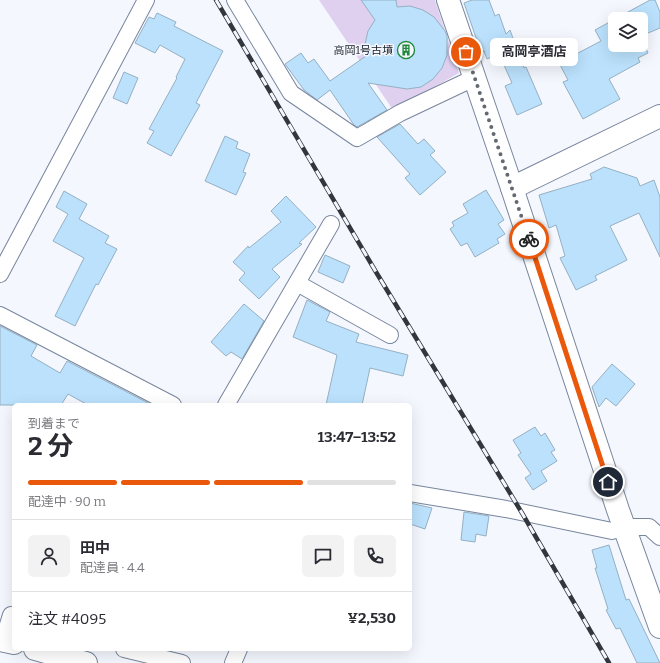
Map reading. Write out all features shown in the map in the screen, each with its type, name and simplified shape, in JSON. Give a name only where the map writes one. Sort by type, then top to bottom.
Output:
[{"type":"main road","points":[[448,0],[624,527],[660,627]]},
{"type":"main road","points":[[512,188],[660,116]]},
{"type":"main road","points":[[42,651],[86,663]]},
{"type":"street","points":[[0,274],[146,0]]},
{"type":"street","points":[[235,0],[291,93],[357,138],[400,113],[474,78]]},
{"type":"street","points":[[227,403],[331,224]]},
{"type":"street","points":[[297,283],[390,335]]},
{"type":"street","points":[[0,316],[169,403]]},
{"type":"street","points":[[412,493],[506,509],[612,531],[624,527],[649,527],[660,537]]},
{"type":"street","points":[[6,641],[8,613]]},
{"type":"street","points":[[132,651],[182,663]]},
{"type":"street","points":[[233,663],[238,651]]},
{"type":"shaded area","name":"高岡1号古墳","points":[[319,0],[435,0],[459,73],[393,110]]},
{"type":"building","name":"高岡1号古墳","points":[[361,0],[396,0],[397,7],[410,6],[423,10],[434,17],[447,36],[447,55],[442,68],[433,79],[421,87],[407,89],[368,83],[387,110],[357,127],[354,125],[330,90],[317,100],[304,90],[285,64],[301,53],[308,63],[314,59],[330,81],[366,56],[365,44],[368,31],[375,20]]},
{"type":"building","points":[[472,0],[489,0],[495,16],[499,14],[506,34],[510,30],[524,68],[526,67],[542,104],[517,115],[505,86],[512,83],[499,54],[487,59],[484,51],[481,52],[464,3]]},
{"type":"building","points":[[650,0],[655,0],[660,12],[660,28],[648,33],[648,12],[628,12]]},
{"type":"building","points":[[157,13],[176,22],[174,26],[223,51],[196,103],[200,105],[171,156],[147,143],[154,131],[149,129],[177,78],[176,77],[185,59],[160,45],[155,53],[135,43],[149,17],[154,19]]},
{"type":"building","points":[[608,23],[608,52],[648,53],[638,58],[640,62],[609,79],[620,99],[583,119],[563,82],[568,80],[559,63],[601,41],[595,30]]},
{"type":"building","points":[[124,72],[138,78],[127,104],[113,98]]},
{"type":"building","points":[[400,124],[418,144],[424,139],[435,151],[430,155],[446,172],[420,195],[405,178],[410,174],[377,137]]},
{"type":"building","points":[[225,136],[238,142],[236,148],[250,154],[243,172],[246,173],[236,195],[205,181]]},
{"type":"building","points":[[604,167],[637,178],[640,186],[654,180],[660,197],[660,257],[639,213],[610,226],[627,260],[595,276],[597,280],[576,290],[560,258],[565,256],[556,225],[549,228],[539,195],[592,179],[590,174]]},
{"type":"building","points":[[486,190],[504,220],[498,224],[505,234],[497,239],[499,243],[475,257],[467,243],[461,246],[450,229],[454,226],[452,222],[468,213],[463,204]]},
{"type":"building","points":[[64,191],[87,204],[79,219],[109,236],[105,243],[117,249],[98,285],[96,284],[75,326],[55,316],[84,258],[53,241],[68,214],[56,207]]},
{"type":"building","points":[[286,196],[316,227],[299,243],[302,244],[272,269],[280,277],[259,299],[239,280],[245,273],[233,262],[248,246],[249,248],[281,222],[271,211]]},
{"type":"building","points":[[325,255],[350,266],[343,283],[318,272]]},
{"type":"building","points":[[307,300],[330,312],[326,321],[359,334],[356,342],[408,355],[403,376],[370,368],[362,403],[326,403],[337,355],[293,337]]},
{"type":"building","points":[[244,304],[264,321],[242,359],[231,352],[226,356],[211,342]]},
{"type":"building","points":[[0,326],[37,345],[31,356],[60,373],[67,361],[148,403],[84,403],[68,394],[62,403],[12,403],[12,405],[0,405]]},
{"type":"building","points":[[612,364],[635,384],[616,406],[606,398],[599,407],[592,387]]},
{"type":"building","points":[[535,427],[541,436],[545,433],[555,450],[551,452],[557,461],[541,471],[547,481],[533,490],[525,478],[531,474],[518,455],[521,453],[513,440]]},
{"type":"building","points":[[412,503],[432,508],[425,529],[412,525]]},
{"type":"building","points":[[464,512],[489,516],[486,536],[476,534],[475,542],[461,540]]},
{"type":"building","points":[[609,545],[626,600],[629,599],[660,663],[637,663],[620,628],[616,629],[606,610],[608,609],[595,568],[597,568],[592,550]]},
{"type":"railway","points":[[216,0],[376,272],[522,513],[609,663]]},
{"type":"way so far","points":[[466,52],[529,239]]},
{"type":"place","name":"高岡1号古墳","points":[[406,50]]},
{"type":"place","name":"高岡亭酒店","points":[[466,52]]},
{"type":"route","points":[[529,239],[608,482]]}]
